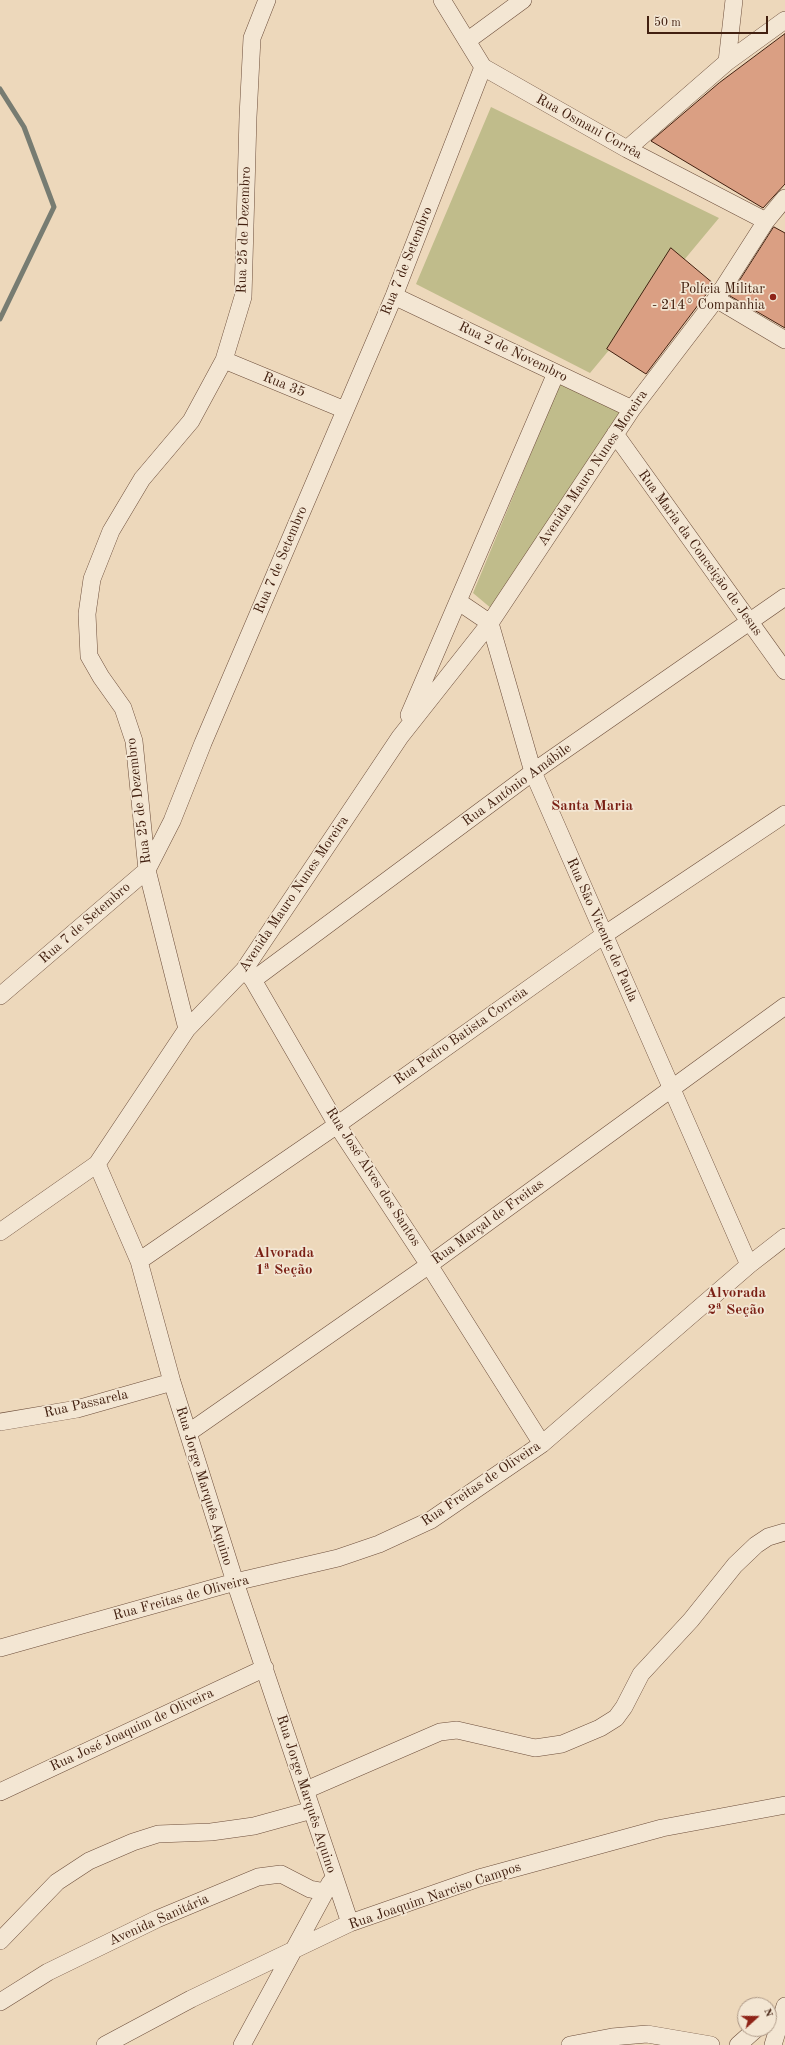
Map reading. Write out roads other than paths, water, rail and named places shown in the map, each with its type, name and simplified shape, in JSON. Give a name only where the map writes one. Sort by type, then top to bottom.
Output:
[{"type":"street","name":"Rua 25 de Dezembro","points":[[187,1029],[147,870],[134,741],[123,708],[101,677],[89,656],[87,614],[91,586],[111,531],[142,479],[191,422],[224,360],[243,297],[248,117],[252,38],[267,0]]},
{"type":"street","points":[[442,0],[482,67]]},
{"type":"street","points":[[467,41],[523,0]]},
{"type":"street","points":[[726,62],[734,0]]},
{"type":"street","points":[[627,149],[726,62],[785,20]]},
{"type":"street","name":"Rua Osmani Corrêa","points":[[482,67],[627,149],[766,222]]},
{"type":"street","name":"Rua 7 de Setembro","points":[[0,996],[147,870],[172,821],[203,743],[394,296],[482,67]]},
{"type":"street","name":"Avenida Mauro Nunes Moreira","points":[[1,1231],[97,1164],[187,1029],[249,975],[400,737],[490,623],[632,409],[716,299],[766,222],[785,198]]},
{"type":"street","name":"Rua 2 de Novembro","points":[[394,296],[632,409]]},
{"type":"street","points":[[716,299],[785,340]]},
{"type":"street","name":"Rua 35","points":[[224,360],[346,410]]},
{"type":"street","name":"Avenida Mauro Nunes Moreira","points":[[400,737],[556,373]]},
{"type":"street","name":"Rua Maria da Conceição de Jesus","points":[[615,434],[785,671]]},
{"type":"street","name":"Rua Antônio Amábile","points":[[249,975],[533,772],[785,597]]},
{"type":"street","points":[[459,602],[490,623]]},
{"type":"street","name":"Rua São Vicente de Paula","points":[[490,623],[533,772],[748,1265]]},
{"type":"street","name":"Rua Pedro Batista Correia","points":[[139,1261],[337,1125],[604,935],[785,814]]},
{"type":"street","name":"Rua José Alves dos Santos","points":[[249,975],[337,1125],[430,1265],[542,1444]]},
{"type":"street","name":"Rua Marçal de Freitas","points":[[188,1434],[430,1265],[544,1180],[785,1006]]},
{"type":"street","name":"Rua Jorge Marquês Aquino","points":[[97,1164],[139,1261],[172,1382],[188,1434],[235,1582],[306,1790],[329,1885],[350,1923]]},
{"type":"street","name":"Rua Freitas de Oliveira","points":[[0,1648],[235,1582],[338,1558],[401,1535],[431,1520],[542,1444],[748,1265],[785,1237]]},
{"type":"street","name":"Rua Passarela","points":[[0,1422],[78,1409],[172,1382]]},
{"type":"street","points":[[306,1790],[440,1732],[457,1730],[535,1748],[562,1744],[600,1728],[616,1718],[624,1707],[641,1674],[691,1620],[735,1565],[768,1537],[785,1532]]},
{"type":"street","name":"Rua José Joaquim de Oliveira","points":[[0,1792],[265,1668]]},
{"type":"street","name":"Rua Joaquim Narciso Campos","points":[[105,2045],[191,1999],[293,1952],[350,1923],[479,1878],[662,1828],[785,1805]]},
{"type":"street","points":[[0,1940],[57,1882],[90,1862],[133,1842],[158,1834],[211,1832],[254,1826],[312,1810]]},
{"type":"street","name":"Avenida Sanitária","points":[[0,2002],[48,1972],[157,1919],[258,1877],[281,1874],[310,1889],[329,1885]]},
{"type":"street","points":[[242,2045],[329,1885]]},
{"type":"street","points":[[777,2010],[785,2003]]},
{"type":"street","points":[[773,2045],[785,2006]]},
{"type":"street","points":[[570,2045],[612,2037],[647,2034],[712,2045]]},
{"type":"street","points":[[738,2045],[747,2037]]},
{"type":"waterway","points":[[0,89],[24,127],[54,207],[0,319]]},
{"type":"place","name":"Polícia Militar - 214° Companhia","points":[[773,297]]},
{"type":"district","name":"Santa Maria","points":[[592,806]]},
{"type":"district","name":"Alvorada 1ª Seção","points":[[284,1262]]},
{"type":"district","name":"Alvorada 2ª Seção","points":[[736,1302]]}]
